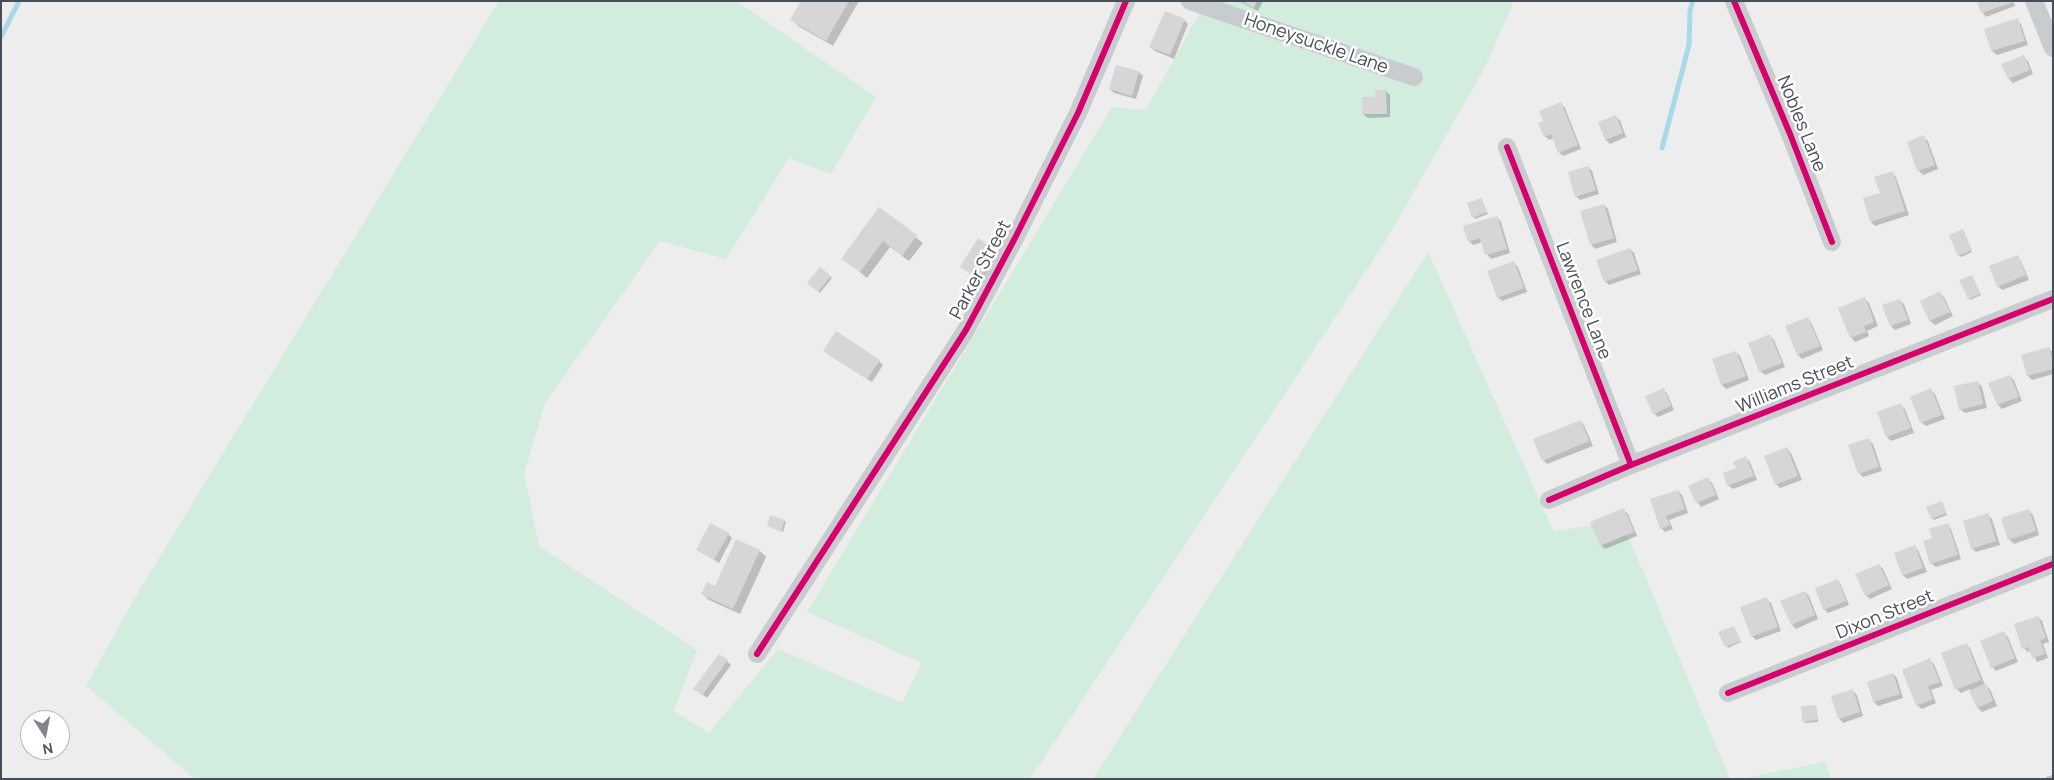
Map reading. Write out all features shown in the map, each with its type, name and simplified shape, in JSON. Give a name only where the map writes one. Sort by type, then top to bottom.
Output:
[{"type":"street","name":"Parker Street","points":[[757,654],[966,330],[1078,113],[1126,1]]},
{"type":"street","name":"Honeysuckle Lane","points":[[1190,1],[1414,77]]},
{"type":"street","name":"Nobles Lane","points":[[1734,1],[1832,242]]},
{"type":"street","points":[[2034,1],[2053,48]]},
{"type":"street","name":"Lawrence Lane","points":[[1507,147],[1631,465]]},
{"type":"street","name":"Williams Street","points":[[1549,500],[1631,465],[2053,299]]},
{"type":"street","name":"Dixon Street","points":[[1728,693],[2053,564]]},
{"type":"green space","points":[[499,1],[736,1],[876,97],[831,174],[789,158],[726,259],[660,241],[545,403],[524,473],[539,546],[697,650],[674,711],[709,733],[778,649],[902,703],[922,663],[807,612],[1112,107],[1146,110],[1206,1],[1514,1],[1484,69],[1385,242],[1030,779],[195,779],[86,686],[134,599]]},
{"type":"green space","points":[[1428,252],[1554,532],[1621,519],[1730,779],[1093,779]]},
{"type":"green space","points":[[1825,762],[1831,779],[1740,779]]},
{"type":"building","points":[[801,1],[849,1],[826,41],[790,20]]},
{"type":"building","points":[[1240,1],[1257,1],[1254,8]]},
{"type":"building","points":[[1977,1],[2014,1],[2014,2],[1981,13]]},
{"type":"building","points":[[1165,11],[1185,19],[1170,55],[1149,47]]},
{"type":"building","points":[[2018,18],[2025,41],[1991,51],[1984,29]]},
{"type":"building","points":[[2024,55],[2030,70],[2008,79],[2001,64]]},
{"type":"building","points":[[1116,65],[1139,71],[1132,96],[1109,89]]},
{"type":"building","points":[[1375,90],[1386,90],[1387,114],[1362,114],[1362,97],[1375,97]]},
{"type":"building","points":[[1561,102],[1578,145],[1558,153],[1551,134],[1544,137],[1538,123],[1543,121],[1539,111]]},
{"type":"building","points":[[1616,115],[1623,133],[1605,140],[1598,122]]},
{"type":"building","points":[[1924,135],[1935,165],[1917,171],[1907,142]]},
{"type":"building","points":[[1588,166],[1596,190],[1575,197],[1568,172]]},
{"type":"building","points":[[1893,171],[1905,211],[1870,222],[1863,198],[1880,193],[1874,177]]},
{"type":"building","points":[[1482,198],[1487,212],[1472,218],[1467,203]]},
{"type":"building","points":[[1604,204],[1614,238],[1590,245],[1580,211]]},
{"type":"building","points":[[879,207],[917,235],[902,256],[883,241],[860,272],[841,259]]},
{"type":"building","points":[[1497,216],[1507,249],[1485,255],[1480,238],[1468,242],[1463,226]]},
{"type":"building","points":[[1963,229],[1972,250],[1958,256],[1949,235]]},
{"type":"building","points":[[978,238],[997,250],[979,279],[960,267]]},
{"type":"building","points":[[1630,248],[1638,270],[1604,282],[1596,260]]},
{"type":"building","points":[[2018,255],[2026,275],[1997,287],[1989,266]]},
{"type":"building","points":[[1514,261],[1524,288],[1497,298],[1487,271]]},
{"type":"building","points":[[820,267],[831,276],[818,292],[807,283]]},
{"type":"building","points":[[1972,275],[1980,294],[1968,299],[1959,280]]},
{"type":"building","points":[[1940,291],[1950,312],[1929,321],[1920,301]]},
{"type":"building","points":[[1865,297],[1874,322],[1864,326],[1866,332],[1850,338],[1838,308]]},
{"type":"building","points":[[1900,299],[1908,320],[1890,326],[1882,305]]},
{"type":"building","points":[[1808,317],[1820,346],[1797,355],[1785,326]]},
{"type":"building","points":[[836,331],[880,360],[867,379],[823,351]]},
{"type":"building","points":[[1770,334],[1782,363],[1759,372],[1748,343]]},
{"type":"building","points":[[2049,347],[2053,369],[2027,376],[2021,355]]},
{"type":"building","points":[[1736,351],[1746,376],[1721,385],[1712,359]]},
{"type":"building","points":[[2010,375],[2019,397],[1997,405],[1988,383]]},
{"type":"building","points":[[1978,381],[1983,404],[1959,410],[1954,386]]},
{"type":"building","points":[[1664,388],[1671,406],[1653,414],[1645,396]]},
{"type":"building","points":[[1931,388],[1942,415],[1920,423],[1910,397]]},
{"type":"building","points":[[1901,403],[1911,428],[1886,437],[1877,412]]},
{"type":"building","points":[[1581,420],[1589,441],[1542,461],[1533,439]]},
{"type":"building","points":[[1869,438],[1879,467],[1858,474],[1848,445]]},
{"type":"building","points":[[1787,447],[1798,476],[1775,485],[1764,456]]},
{"type":"building","points":[[1746,456],[1754,476],[1727,486],[1723,473],[1736,468],[1733,462]]},
{"type":"building","points":[[1708,477],[1716,495],[1696,503],[1688,486]]},
{"type":"building","points":[[1678,490],[1685,509],[1666,516],[1670,525],[1660,529],[1650,499]]},
{"type":"building","points":[[1942,501],[1946,513],[1931,519],[1926,507]]},
{"type":"building","points":[[1624,508],[1634,532],[1600,546],[1590,522]]},
{"type":"building","points":[[2029,509],[2036,531],[2008,540],[2001,518]]},
{"type":"building","points":[[1988,513],[1996,541],[1971,549],[1963,521]]},
{"type":"building","points":[[770,515],[785,520],[781,531],[767,526]]},
{"type":"building","points":[[710,523],[729,533],[714,560],[696,550]]},
{"type":"building","points":[[1948,523],[1958,555],[1930,564],[1923,541],[1932,538],[1929,529]]},
{"type":"building","points":[[736,539],[760,550],[733,609],[701,594],[707,582],[715,586]]},
{"type":"building","points":[[1915,545],[1923,568],[1902,576],[1894,553]]},
{"type":"building","points":[[1879,564],[1889,585],[1865,596],[1855,574]]},
{"type":"building","points":[[1838,579],[1846,601],[1823,610],[1815,588]]},
{"type":"building","points":[[1805,591],[1815,615],[1791,625],[1780,601]]},
{"type":"building","points":[[1767,597],[1778,627],[1751,637],[1740,607]]},
{"type":"building","points":[[2038,616],[2046,638],[2040,640],[2045,654],[2032,658],[2028,647],[2022,649],[2014,624]]},
{"type":"building","points":[[1734,626],[1741,641],[1725,647],[1718,632]]},
{"type":"building","points":[[2004,631],[2015,658],[1991,668],[1980,641]]},
{"type":"building","points":[[1967,643],[1981,680],[1955,690],[1941,653]]},
{"type":"building","points":[[719,654],[728,660],[702,695],[693,689]]},
{"type":"building","points":[[1930,658],[1940,682],[1928,686],[1933,699],[1916,706],[1902,670]]},
{"type":"building","points":[[1893,673],[1900,694],[1873,702],[1867,682]]},
{"type":"building","points":[[1986,683],[1993,701],[1977,708],[1969,691]]},
{"type":"building","points":[[1853,689],[1860,712],[1838,719],[1831,696]]},
{"type":"building","points":[[1816,705],[1817,720],[1802,722],[1801,706]]},
{"type":"waterway","points":[[1,37],[19,1]]},
{"type":"waterway","points":[[1662,148],[1689,45],[1690,10],[1693,1]]},
{"type":"cycle path","points":[[757,654],[966,330],[1078,113],[1126,1]]},
{"type":"cycle path","points":[[1734,1],[1790,134],[1832,242]]},
{"type":"cycle path","points":[[1507,147],[1631,465]]},
{"type":"cycle path","points":[[1549,500],[1631,465],[2053,299]]},
{"type":"cycle path","points":[[1728,693],[2053,564]]}]
